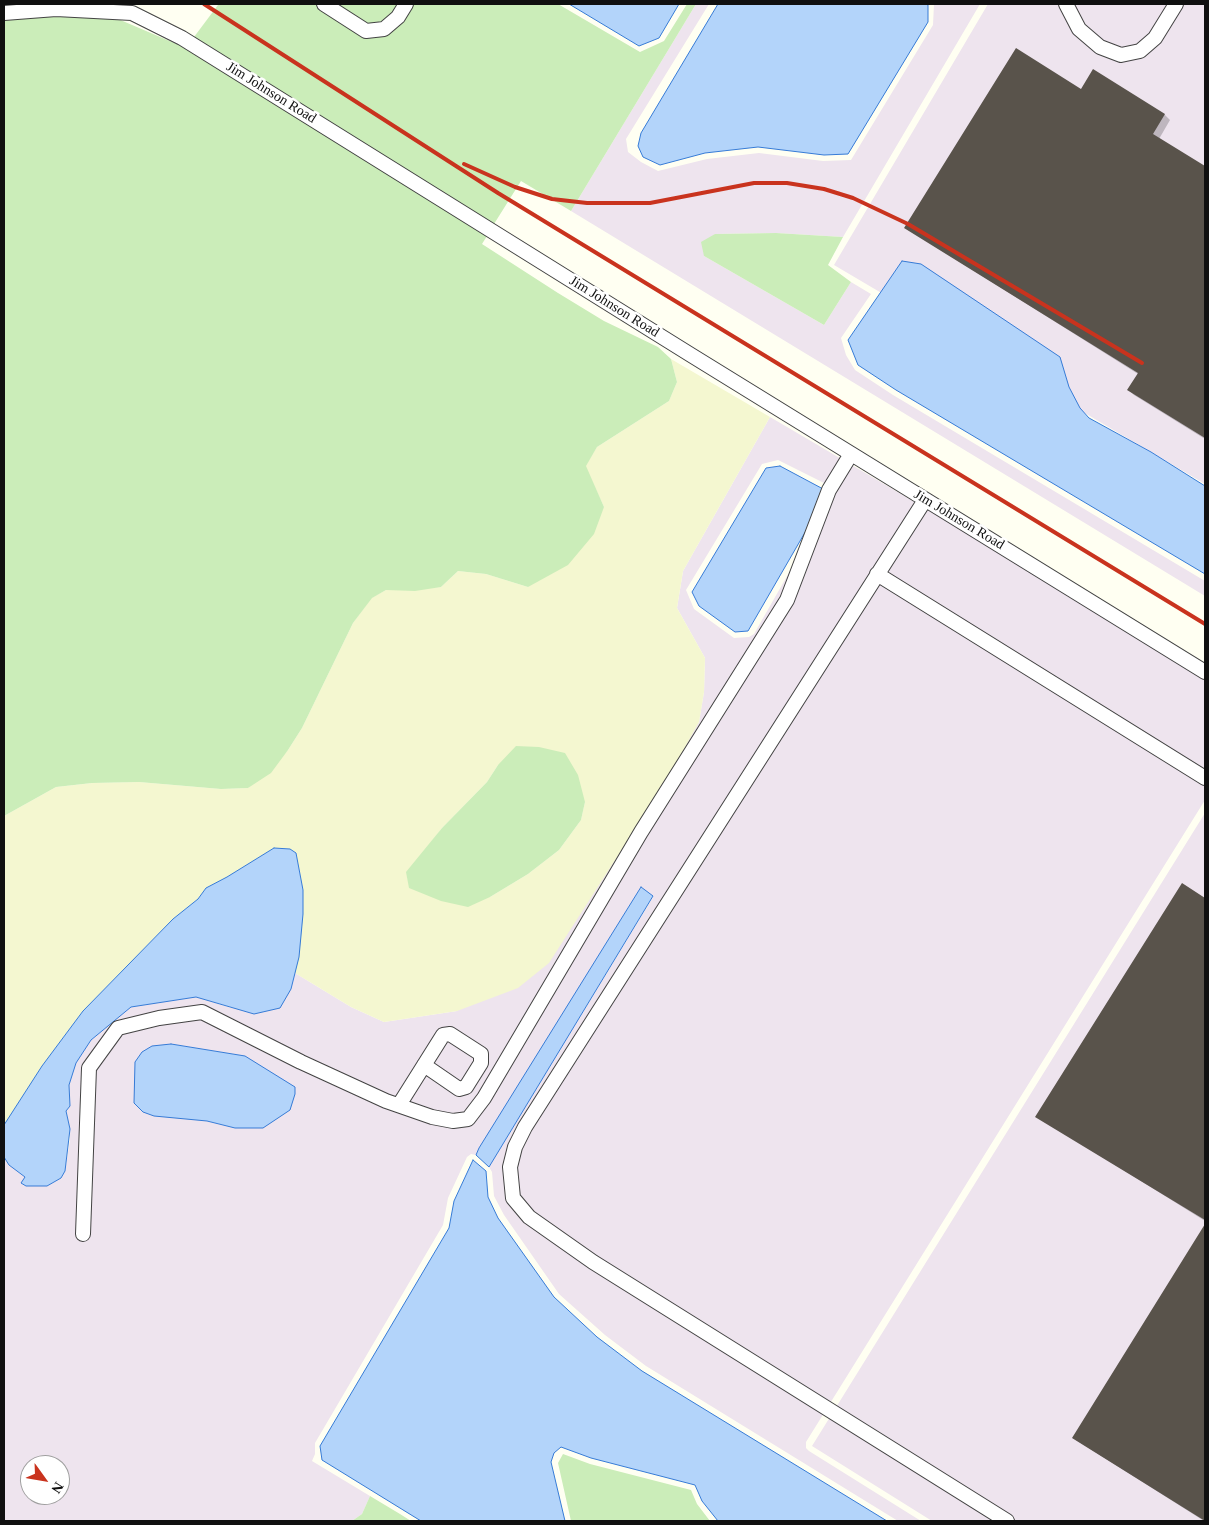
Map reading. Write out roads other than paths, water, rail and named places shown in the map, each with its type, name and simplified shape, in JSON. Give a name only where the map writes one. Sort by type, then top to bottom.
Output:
[{"type":"street","points":[[324,4],[366,31],[384,29],[398,16],[406,4]]},
{"type":"street","points":[[1066,4],[1079,29],[1100,47],[1121,55],[1140,52],[1155,38],[1176,4]]},
{"type":"street","name":"Jim Johnson Road","points":[[4,13],[56,9],[134,8],[1205,672]]},
{"type":"street","points":[[83,1234],[89,1068],[118,1028],[159,1018],[202,1012],[301,1062],[398,1105],[432,1117],[453,1121],[468,1120],[484,1098],[641,832],[787,600],[830,490],[851,454]]},
{"type":"street","points":[[925,500],[525,1127],[515,1148],[510,1167],[513,1198],[529,1217],[593,1262],[1007,1521]]},
{"type":"street","points":[[878,574],[1205,778]]},
{"type":"street","points":[[398,1105],[424,1065]]},
{"type":"water","points":[[569,4],[679,4],[659,38],[639,46]]},
{"type":"water","points":[[718,4],[926,4],[928,5],[928,22],[848,154],[824,155],[758,147],[705,153],[660,165],[643,157],[638,146],[641,133]]},
{"type":"water","points":[[902,261],[921,264],[1060,357],[1069,387],[1080,408],[1089,418],[1151,452],[1205,486],[1205,574],[896,390],[858,365],[848,340]]},
{"type":"water","points":[[780,466],[825,490],[822,503],[748,631],[735,632],[699,606],[692,592],[766,468]]},
{"type":"water","points":[[274,848],[290,849],[296,853],[303,890],[299,957],[291,989],[280,1008],[254,1014],[196,997],[131,1007],[91,1040],[76,1063],[69,1085],[70,1106],[66,1111],[70,1129],[65,1171],[61,1178],[47,1186],[26,1186],[21,1183],[25,1177],[9,1165],[4,1157],[4,1125],[42,1066],[83,1011],[173,919],[198,899],[206,888]]},
{"type":"water","points":[[641,887],[653,896],[489,1167],[476,1155],[479,1148]]},
{"type":"water","points":[[171,1044],[245,1056],[295,1087],[290,1110],[263,1128],[235,1128],[207,1121],[154,1116],[143,1112],[134,1103],[135,1062],[142,1052],[152,1046]]},
{"type":"water","points":[[473,1160],[486,1171],[488,1197],[498,1218],[554,1297],[597,1337],[642,1371],[887,1521],[718,1521],[702,1501],[695,1485],[591,1458],[561,1447],[554,1453],[551,1462],[565,1521],[421,1521],[322,1460],[320,1446],[449,1228],[454,1201]]},
{"type":"railway","points":[[204,4],[498,193],[1205,624]]},
{"type":"railway","points":[[464,164],[515,187],[552,199],[587,203],[650,203],[754,183],[787,183],[824,189],[853,198],[908,224],[1142,363]]}]
